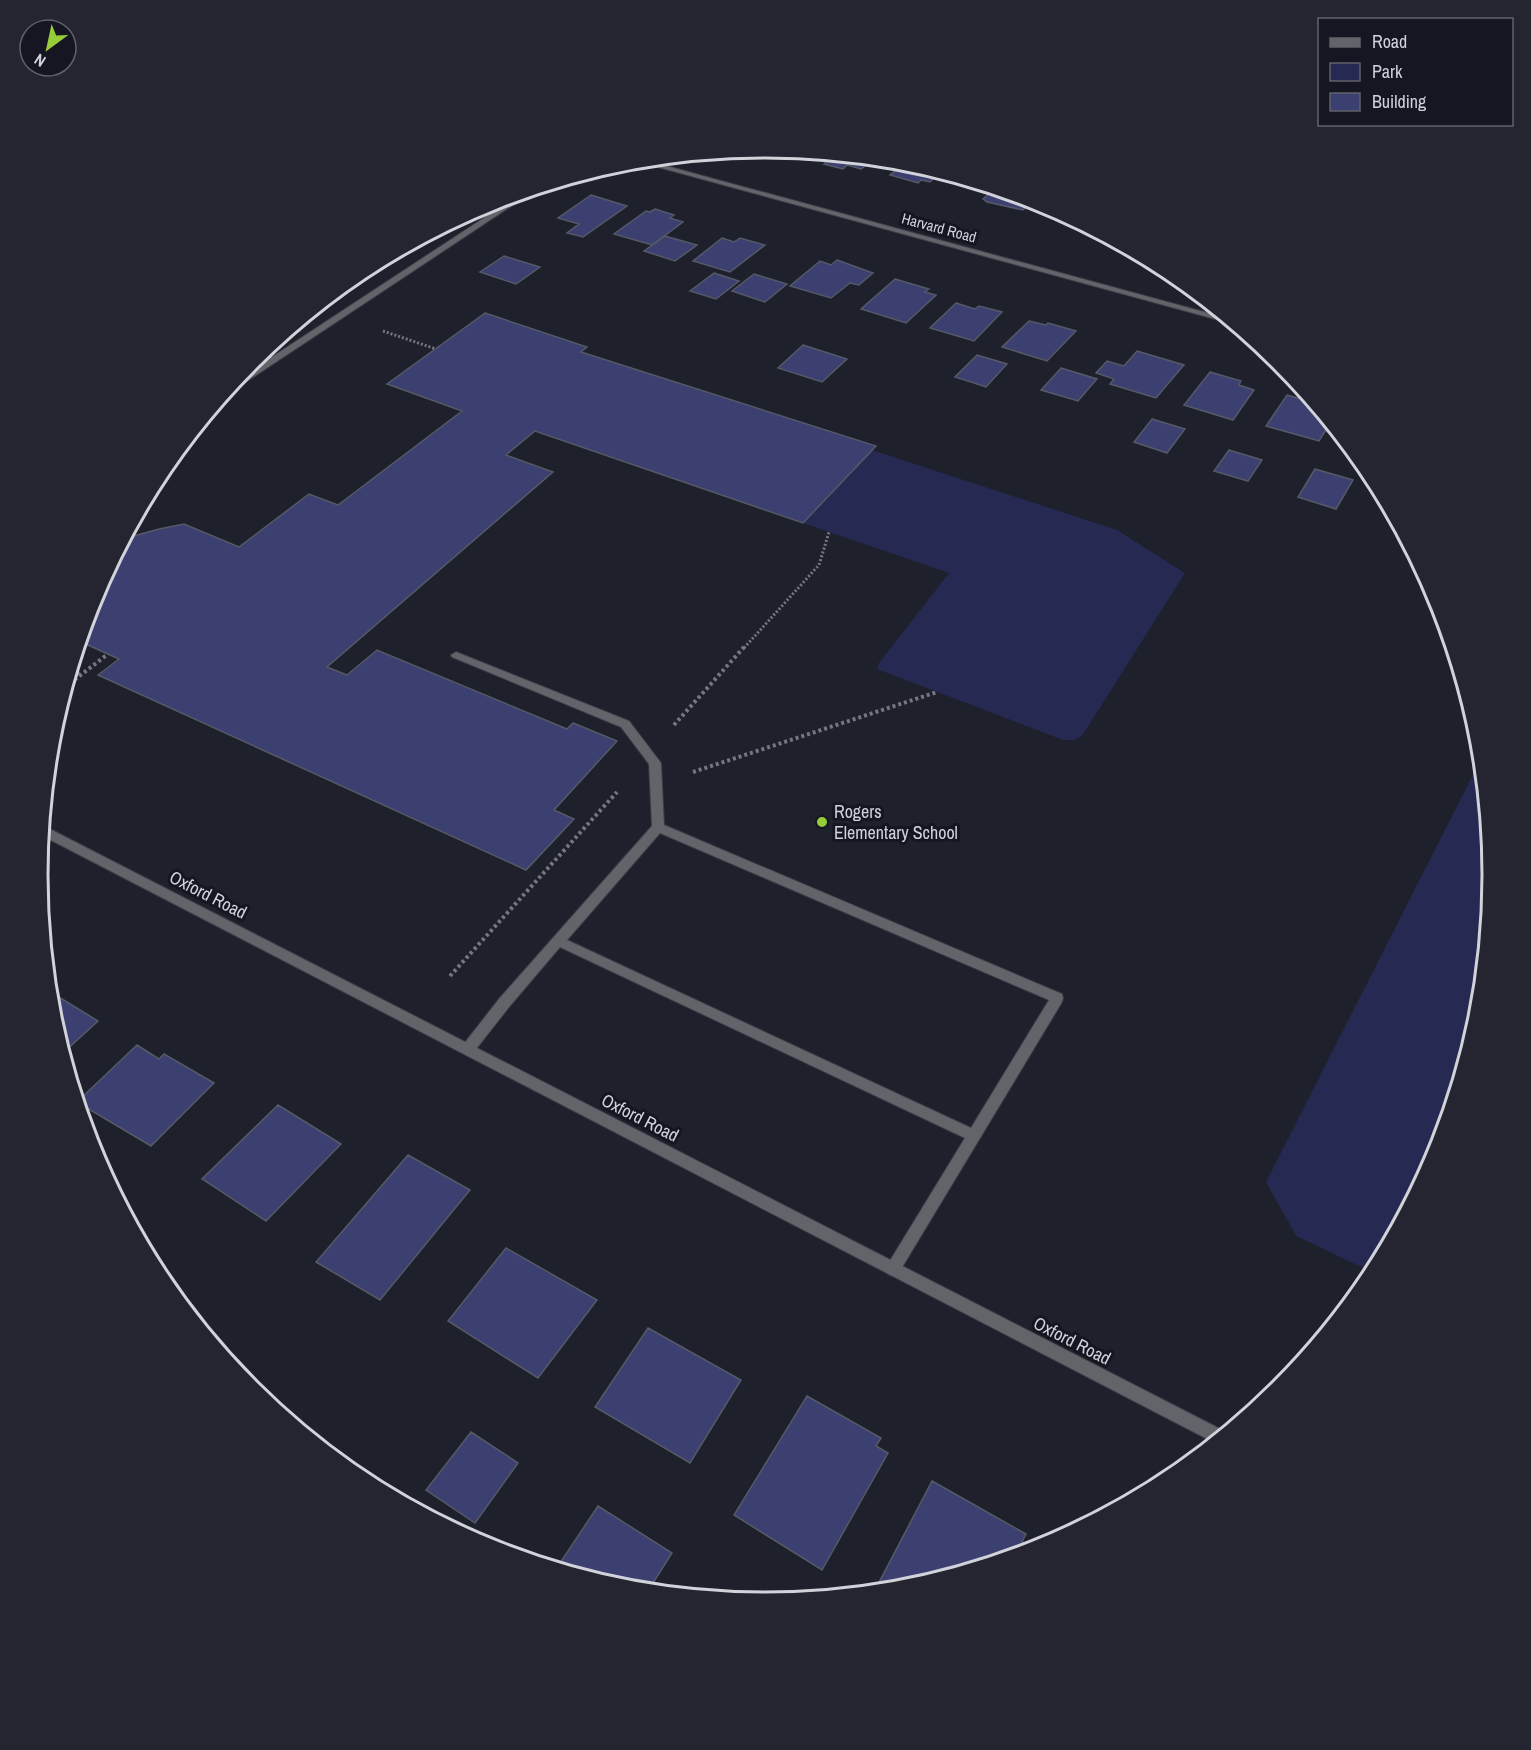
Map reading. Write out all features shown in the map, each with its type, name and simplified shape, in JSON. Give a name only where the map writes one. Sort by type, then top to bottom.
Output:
[{"type":"street","name":"Harvard Road","points":[[658,166],[1217,318]]},
{"type":"street","points":[[254,372],[507,206]]},
{"type":"street","points":[[268,359],[272,360]]},
{"type":"street","points":[[456,655],[625,724],[655,763],[658,827],[504,1003],[468,1050]]},
{"type":"street","points":[[658,827],[1057,998],[893,1269]]},
{"type":"street","name":"Oxford Road","points":[[50,834],[1214,1434]]},
{"type":"street","points":[[558,941],[974,1136]]},
{"type":"path","points":[[340,316],[436,349]]},
{"type":"path","points":[[617,791],[819,565],[829,532]]},
{"type":"path","points":[[75,680],[108,654]]},
{"type":"path","points":[[77,673],[81,675]]},
{"type":"green space","points":[[872,450],[1117,530],[1185,573],[1082,736],[1074,740],[1063,740],[877,669],[879,663],[949,573],[803,523]]},
{"type":"green space","points":[[1475,770],[1483,875],[1477,969],[1459,1061],[1445,1106],[1409,1192],[1365,1269],[1296,1236],[1266,1182]]},
{"type":"building","points":[[827,161],[866,165],[861,169],[847,165],[843,169],[824,164]]},
{"type":"building","points":[[896,170],[934,178],[930,182],[921,180],[918,183],[890,175]]},
{"type":"building","points":[[989,194],[1026,207],[1023,210],[987,202],[983,199]]},
{"type":"building","points":[[591,195],[627,206],[583,237],[567,233],[579,224],[558,218]]},
{"type":"building","points":[[655,209],[674,215],[670,218],[683,222],[652,245],[614,234],[646,211],[650,212]]},
{"type":"building","points":[[665,236],[697,245],[675,261],[644,251]]},
{"type":"building","points":[[722,238],[734,242],[740,238],[765,245],[730,272],[693,261]]},
{"type":"building","points":[[504,256],[540,267],[516,284],[480,272]]},
{"type":"building","points":[[837,260],[873,273],[859,285],[850,283],[831,298],[790,286],[820,261],[831,265]]},
{"type":"building","points":[[714,273],[739,281],[716,299],[690,291]]},
{"type":"building","points":[[754,274],[787,284],[765,302],[732,291]]},
{"type":"building","points":[[895,279],[929,289],[925,292],[936,295],[906,323],[861,309]]},
{"type":"building","points":[[956,303],[975,309],[979,306],[1002,312],[974,341],[930,328]]},
{"type":"building","points":[[485,313],[587,347],[581,352],[876,446],[803,523],[535,431],[506,455],[553,472],[327,667],[347,675],[377,650],[567,729],[573,723],[617,741],[554,810],[574,819],[526,870],[98,675],[119,659],[86,644],[103,600],[133,536],[184,524],[239,547],[309,494],[338,505],[462,411],[387,384]]},
{"type":"building","points":[[1029,321],[1046,325],[1048,323],[1076,331],[1047,361],[1002,347]]},
{"type":"building","points":[[803,345],[847,359],[822,382],[778,368]]},
{"type":"building","points":[[1137,351],[1184,365],[1156,398],[1110,384],[1114,379],[1096,373],[1107,361],[1124,366]]},
{"type":"building","points":[[977,355],[1007,364],[986,387],[955,377]]},
{"type":"building","points":[[1061,368],[1097,379],[1078,401],[1041,390]]},
{"type":"building","points":[[1210,372],[1241,381],[1239,385],[1254,390],[1233,420],[1184,405]]},
{"type":"building","points":[[1287,395],[1303,399],[1327,428],[1319,441],[1266,426]]},
{"type":"building","points":[[1152,419],[1185,429],[1167,453],[1134,442]]},
{"type":"building","points":[[1229,450],[1262,460],[1248,481],[1214,471]]},
{"type":"building","points":[[1315,469],[1353,480],[1336,509],[1298,497]]},
{"type":"building","points":[[59,997],[98,1021],[69,1047]]},
{"type":"building","points":[[137,1045],[159,1059],[164,1054],[214,1083],[151,1146],[87,1108],[83,1096]]},
{"type":"building","points":[[278,1105],[341,1144],[266,1221],[202,1179]]},
{"type":"building","points":[[408,1155],[470,1190],[380,1300],[316,1262]]},
{"type":"building","points":[[506,1248],[597,1300],[538,1378],[448,1321]]},
{"type":"building","points":[[648,1328],[741,1380],[690,1463],[595,1407]]},
{"type":"building","points":[[807,1396],[881,1438],[876,1446],[888,1453],[822,1570],[734,1515]]},
{"type":"building","points":[[471,1432],[518,1463],[475,1523],[426,1490]]},
{"type":"building","points":[[932,1481],[1026,1534],[1022,1542],[1025,1544],[996,1554],[951,1568],[879,1583]]},
{"type":"building","points":[[598,1506],[672,1553],[653,1583],[626,1579],[561,1562]]},
{"type":"place","name":"Rogers Elementary School","points":[[822,822]]}]
